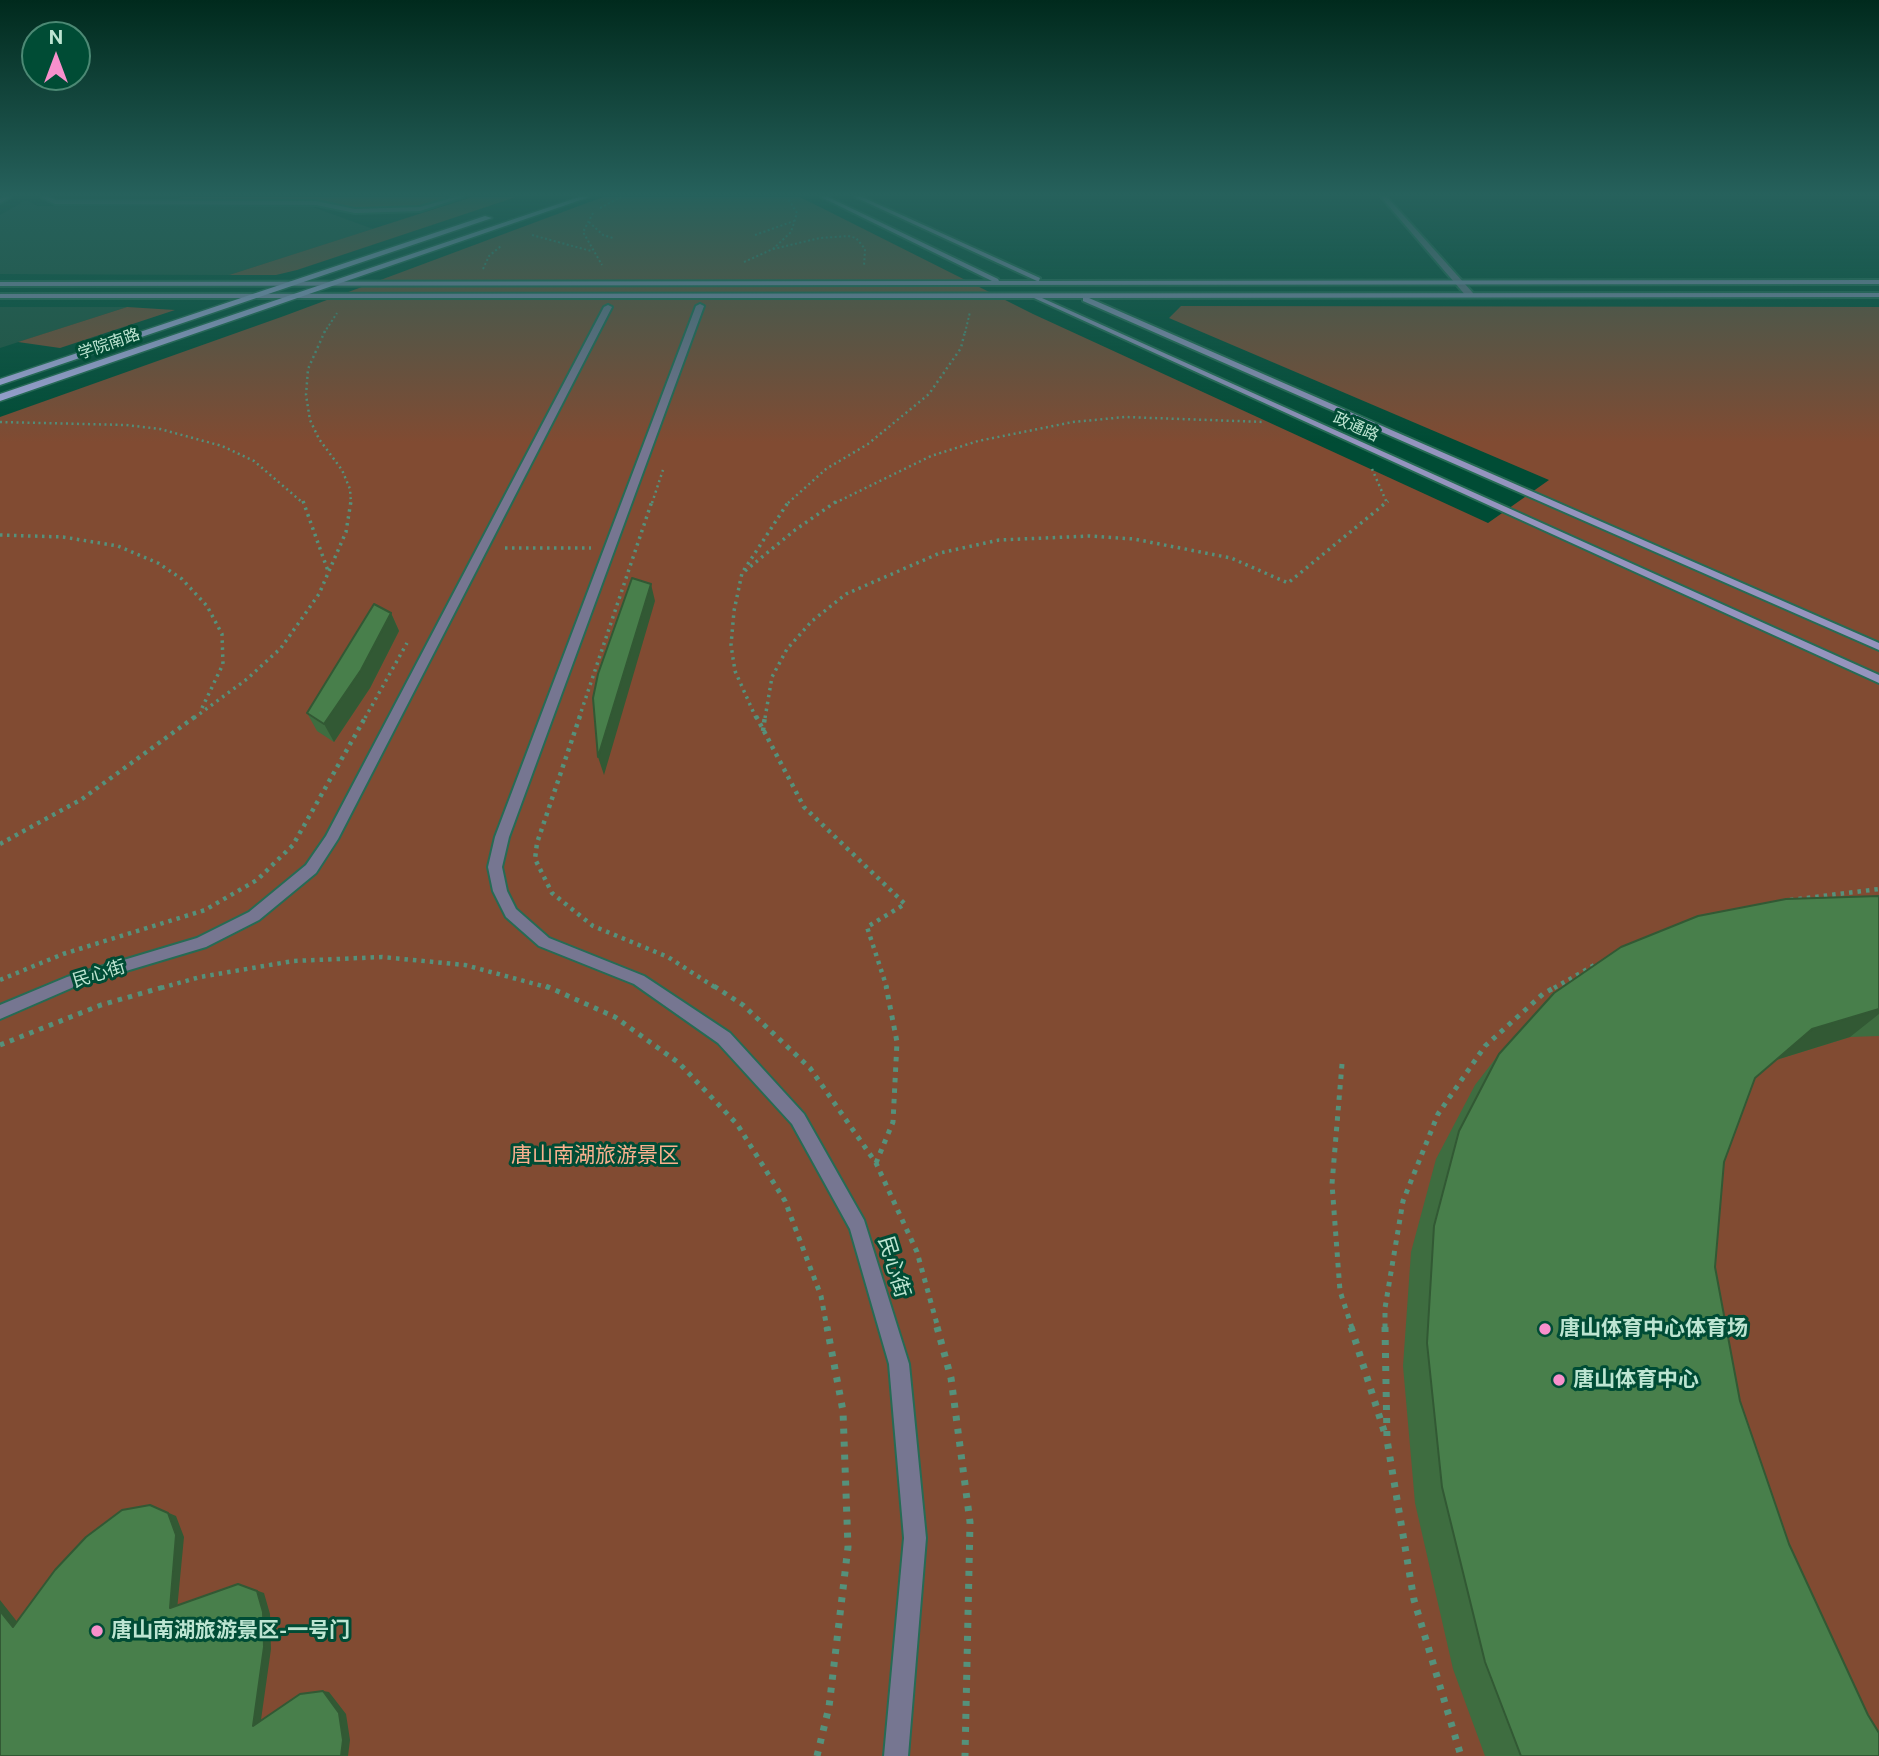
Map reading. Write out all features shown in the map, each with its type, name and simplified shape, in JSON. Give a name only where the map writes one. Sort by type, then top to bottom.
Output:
[{"type":"main road","name":"学院南路","points":[[0,382],[305,279]]},
{"type":"main road","name":"学院南路","points":[[0,398],[349,279]]},
{"type":"main road","name":"政通路","points":[[994,279],[1879,679]]},
{"type":"main road","name":"政通路","points":[[1036,279],[1879,647]]},
{"type":"main road","points":[[0,284],[1879,282]]},
{"type":"main road","points":[[0,296],[1879,295]]},
{"type":"main road","points":[[1452,486],[1471,468]]},
{"type":"street","points":[[1456,279],[1470,295]]},
{"type":"street","name":"民心街","points":[[700,306],[502,837],[495,867],[499,891],[511,913],[544,942],[639,980],[724,1038],[798,1118],[858,1226],[899,1364],[915,1538],[896,1756]]},
{"type":"street","name":"民心街","points":[[0,1012],[72,981],[201,943],[254,916],[311,869],[331,839],[608,307]]},
{"type":"path","points":[[876,1164],[893,1122],[897,1042],[890,998],[867,927],[905,905],[804,807],[763,732],[735,671],[731,645],[742,573],[793,496],[826,469],[868,444],[929,394],[961,348],[972,304]]},
{"type":"path","points":[[0,844],[82,799],[247,679],[281,648],[319,594],[346,532],[351,513],[350,489],[342,470],[319,439],[310,420],[306,395],[308,369],[318,344],[342,306]]},
{"type":"path","points":[[742,573],[795,530],[847,495],[931,456],[978,440],[1073,422],[1125,417],[1174,416],[1272,422]]},
{"type":"path","points":[[0,422],[126,425],[160,429],[222,446],[254,461],[302,500],[328,571]]},
{"type":"path","points":[[667,459],[537,843],[535,859],[541,877],[552,893],[593,926],[668,957],[743,1005],[810,1068],[876,1164],[917,1252],[951,1378],[970,1522],[965,1756]]},
{"type":"path","points":[[763,732],[772,677],[787,649],[820,614],[846,594],[879,577],[940,553],[999,540],[1090,536],[1134,539],[1231,558],[1288,583],[1388,502],[1370,465]]},
{"type":"path","points":[[0,535],[63,537],[118,546],[158,563],[182,579],[207,606],[222,634],[223,664],[201,711]]},
{"type":"path","points":[[481,548],[637,548]]},
{"type":"path","points":[[0,980],[63,954],[205,910],[257,880],[293,845],[413,632]]},
{"type":"path","points":[[1779,902],[1829,893],[1879,889]]},
{"type":"path","points":[[1387,1440],[1385,1308],[1403,1201],[1438,1114],[1485,1046],[1543,994],[1611,956]]},
{"type":"path","points":[[0,1045],[101,1005],[200,977],[293,961],[382,957],[465,965],[543,985],[615,1017],[679,1063],[737,1124],[785,1201],[821,1296],[843,1411],[848,1547],[830,1707],[817,1756]]},
{"type":"path","points":[[1342,1064],[1332,1184],[1340,1291],[1387,1440],[1414,1600],[1461,1756]]},
{"type":"shaded area","points":[[0,307],[127,307],[0,348]]},
{"type":"green space","name":"唐山南湖旅游景区","points":[[383,279],[963,279],[1033,314],[1488,523],[1549,480],[1169,318],[1181,306],[1879,307],[1879,1756],[0,1756],[0,417]]},
{"type":"green space","points":[[127,307],[175,310],[60,348],[18,342]]},
{"type":"building","points":[[632,578],[651,584],[598,757],[593,698],[598,674]]},
{"type":"building","points":[[374,604],[391,613],[361,670],[324,724],[307,713]]},
{"type":"building","name":"唐山体育中心体育场","points":[[1879,896],[1879,1009],[1812,1029],[1755,1078],[1724,1162],[1715,1267],[1740,1401],[1789,1544],[1868,1715],[1879,1733],[1879,1756],[1521,1756],[1485,1662],[1442,1487],[1427,1343],[1434,1226],[1459,1131],[1499,1054],[1554,993],[1621,947],[1698,916],[1786,899]]},
{"type":"building","name":"唐山南湖旅游景区-一号门","points":[[150,1505],[168,1513],[176,1535],[170,1608],[238,1584],[257,1591],[263,1612],[264,1647],[253,1726],[300,1694],[323,1691],[339,1713],[343,1740],[341,1756],[0,1756],[0,1611],[13,1627],[55,1570],[86,1537],[122,1510]]},
{"type":"place","name":"唐山体育中心体育场","points":[[1545,1329]]},
{"type":"place","name":"唐山体育中心","points":[[1559,1380]]},
{"type":"place","name":"唐山南湖旅游景区-一号门","points":[[97,1631]]}]
